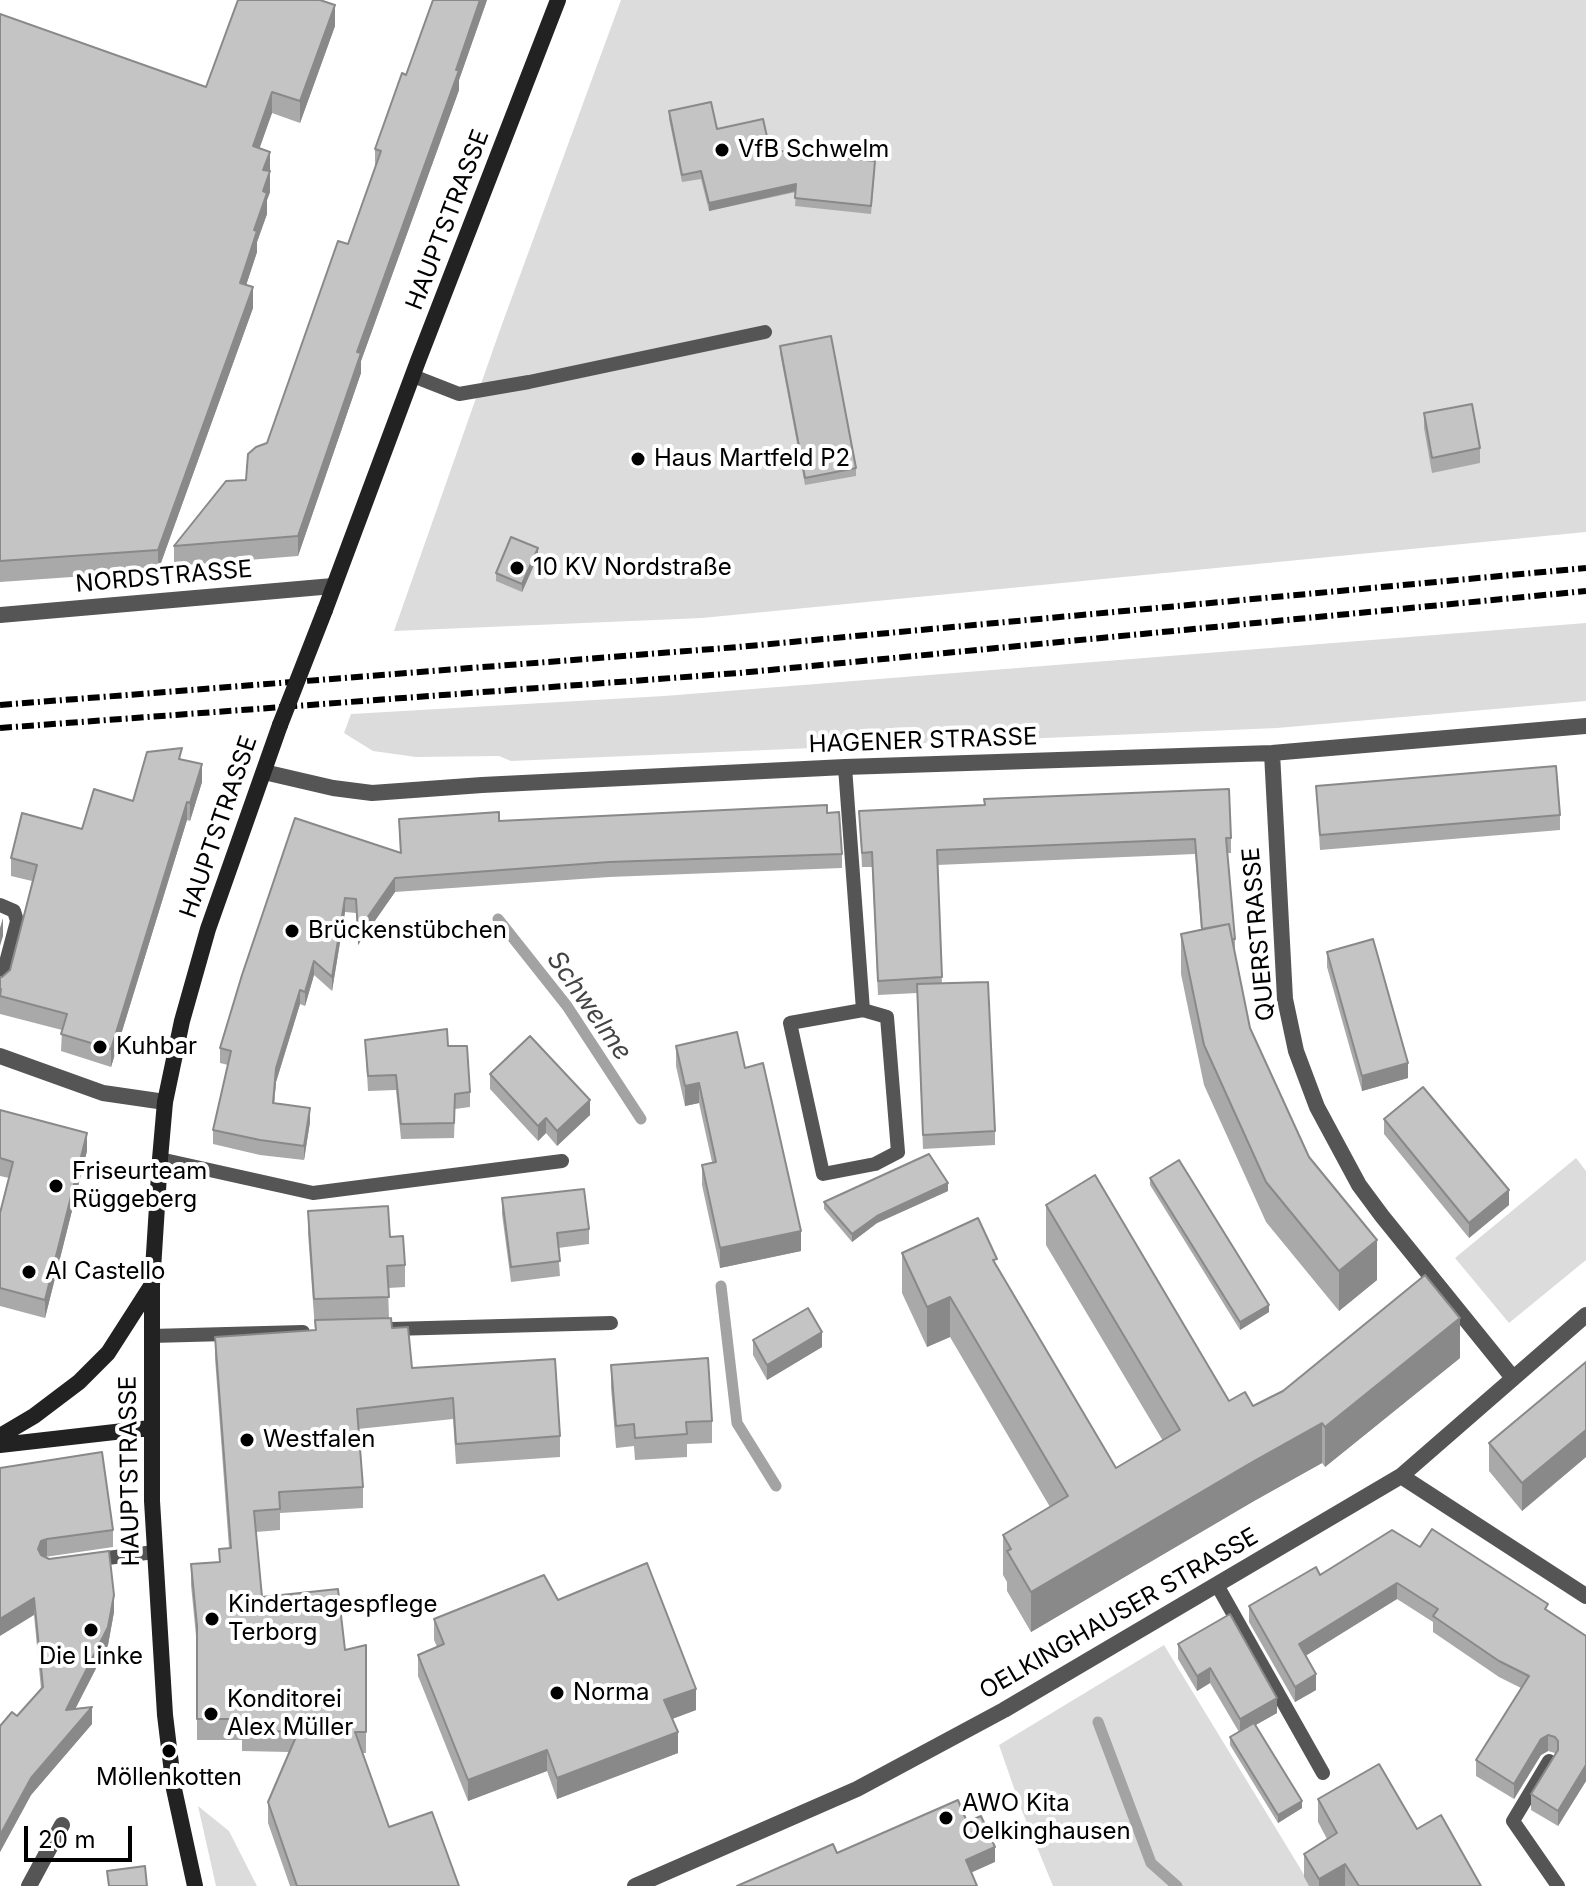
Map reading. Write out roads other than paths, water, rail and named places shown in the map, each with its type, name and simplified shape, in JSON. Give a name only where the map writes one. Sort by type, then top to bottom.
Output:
[{"type":"main road","name":"HAUPTSTRASSE","points":[[195,1886],[174,1789],[165,1715],[154,1552],[150,1428],[152,1285],[165,1102],[182,1021],[208,929],[280,725],[558,0]]},
{"type":"main road","points":[[0,1436],[34,1416],[79,1382],[108,1353],[152,1285]]},
{"type":"main road","points":[[0,1445],[150,1428]]},
{"type":"street","name":"NORDSTRASSE","points":[[0,615],[333,586]]},
{"type":"street","name":"HAGENER STRASSE","points":[[264,772],[333,788],[372,793],[845,767],[1272,753],[1586,726]]},
{"type":"street","name":"QUERSTRASSE","points":[[1272,753],[1285,999],[1296,1051],[1317,1107],[1351,1171],[1374,1206],[1513,1378]]},
{"type":"street","points":[[0,1056],[103,1093],[165,1102]]},
{"type":"street","name":"OELKINGHAUSER STRASSE","points":[[635,1886],[857,1789],[1004,1710],[1401,1476],[1586,1315]]},
{"type":"street","points":[[1401,1476],[1586,1596]]},
{"type":"street","points":[[29,1886],[62,1825]]},
{"type":"lane","points":[[413,376],[459,394],[765,332]]},
{"type":"lane","points":[[845,767],[863,1010]]},
{"type":"lane","points":[[0,905],[14,911],[17,921],[0,985]]},
{"type":"lane","points":[[863,1010],[887,1017],[898,1152],[875,1164],[823,1174],[790,1023],[863,1010]]},
{"type":"lane","points":[[160,1159],[313,1193],[562,1161]]},
{"type":"lane","points":[[373,1329],[611,1323]]},
{"type":"lane","points":[[151,1336],[326,1331]]},
{"type":"lane","points":[[78,1562],[154,1552]]},
{"type":"lane","points":[[1217,1585],[1323,1773]]},
{"type":"lane","points":[[1549,1761],[1513,1821],[1558,1886]]},
{"type":"waterway","name":"Schwelme","points":[[498,919],[567,1006],[641,1119]]},
{"type":"waterway","name":"Schwelme","points":[[721,1286],[737,1423],[776,1486]]},
{"type":"waterway","name":"Schwelme","points":[[1098,1722],[1151,1863],[1177,1886]]},
{"type":"railway","points":[[0,705],[738,647],[1586,568]]},
{"type":"railway","points":[[0,728],[739,673],[1586,591]]},
{"type":"place","name":"VfB Schwelm","points":[[722,150]]},
{"type":"place","name":"Haus Martfeld P2","points":[[638,459]]},
{"type":"place","name":"10 KV Nordstraße","points":[[517,568]]},
{"type":"place","name":"Brückenstübchen","points":[[292,931]]},
{"type":"place","name":"Kuhbar","points":[[100,1047]]},
{"type":"place","name":"Friseurteam Rüggeberg","points":[[56,1186]]},
{"type":"place","name":"Al Castello","points":[[29,1272]]},
{"type":"place","name":"Westfalen","points":[[247,1440]]},
{"type":"place","name":"Kindertagespflege Terborg","points":[[212,1619]]},
{"type":"place","name":"Die Linke","points":[[91,1630]]},
{"type":"place","name":"Norma","points":[[557,1693]]},
{"type":"place","name":"Konditorei Alex Müller","points":[[211,1714]]},
{"type":"place","name":"Möllenkotten","points":[[169,1751]]},
{"type":"place","name":"AWO Kita Oelkinghausen","points":[[946,1818]]}]
